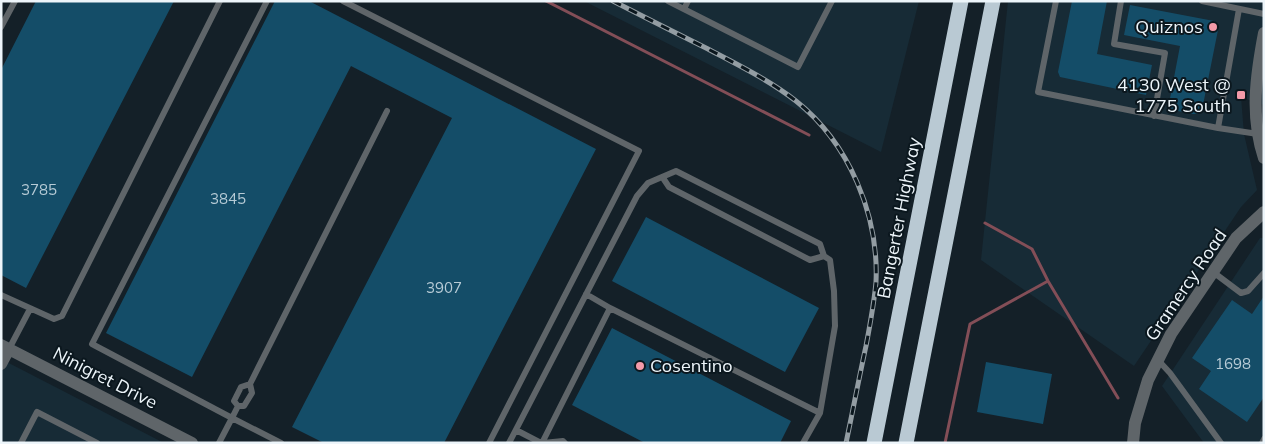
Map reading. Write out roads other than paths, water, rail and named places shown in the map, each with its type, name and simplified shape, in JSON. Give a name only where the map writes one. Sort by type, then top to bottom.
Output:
[{"type":"highway","name":"Bangerter Highway","points":[[874,443],[961,1]]},
{"type":"highway","points":[[906,443],[993,1]]},
{"type":"street","points":[[1264,33],[1256,78],[1255,116],[1264,158]]},
{"type":"street","name":"Gramercy Road","points":[[1133,443],[1135,423],[1141,400],[1148,380],[1171,334],[1236,238],[1264,212]]},
{"type":"street","points":[[1,364],[5,347]]},
{"type":"street","name":"Ninigret Drive","points":[[5,347],[192,443]]},
{"type":"lane","points":[[1,27],[14,1]]},
{"type":"lane","points":[[1,295],[54,319],[62,316],[220,1]]},
{"type":"lane","points":[[267,1],[92,344],[281,443]]},
{"type":"lane","points":[[343,1],[639,151],[489,443]]},
{"type":"lane","points":[[668,1],[798,66],[832,1]]},
{"type":"lane","points":[[684,9],[688,1]]},
{"type":"lane","points":[[1056,1],[1038,92],[1154,116],[1258,134]]},
{"type":"lane","points":[[1121,1],[1114,44],[1165,54],[1154,116]]},
{"type":"lane","points":[[1202,1],[1264,14]]},
{"type":"lane","points":[[1218,128],[1239,8]]},
{"type":"lane","points":[[250,384],[241,387],[234,402],[238,406],[244,406],[252,393],[250,384],[387,111]]},
{"type":"lane","points":[[509,443],[637,196],[648,183],[676,171],[820,244],[824,256],[830,260],[834,291],[835,326],[820,413],[803,443]]},
{"type":"lane","points":[[663,178],[669,187],[810,260],[824,256]]},
{"type":"lane","points":[[1213,272],[1241,293],[1248,291],[1264,273]]},
{"type":"lane","points":[[586,294],[610,308],[820,413]]},
{"type":"lane","points":[[542,443],[610,308]]},
{"type":"lane","points":[[5,347],[30,309]]},
{"type":"lane","points":[[1158,360],[1170,373],[1221,443]]},
{"type":"lane","points":[[219,443],[238,406]]},
{"type":"lane","points":[[21,443],[36,412],[97,443]]},
{"type":"lane","points":[[516,430],[542,443],[563,441],[565,443]]},
{"type":"lane","points":[[1262,443],[1264,439]]},
{"type":"waterway","points":[[546,1],[809,135]]},
{"type":"waterway","points":[[985,223],[1032,249],[1048,281],[1118,398]]},
{"type":"waterway","points":[[945,443],[970,324],[1048,281]]},
{"type":"railway","points":[[613,1],[742,67],[786,93],[815,118],[845,159],[857,182],[866,206],[876,257],[876,282],[873,306],[846,443]]},
{"type":"place","name":"Quiznos","points":[[1213,27]]},
{"type":"place","name":"4130 West @ 1775 South","points":[[1241,95]]},
{"type":"place","name":"Cosentino","points":[[640,366]]}]
